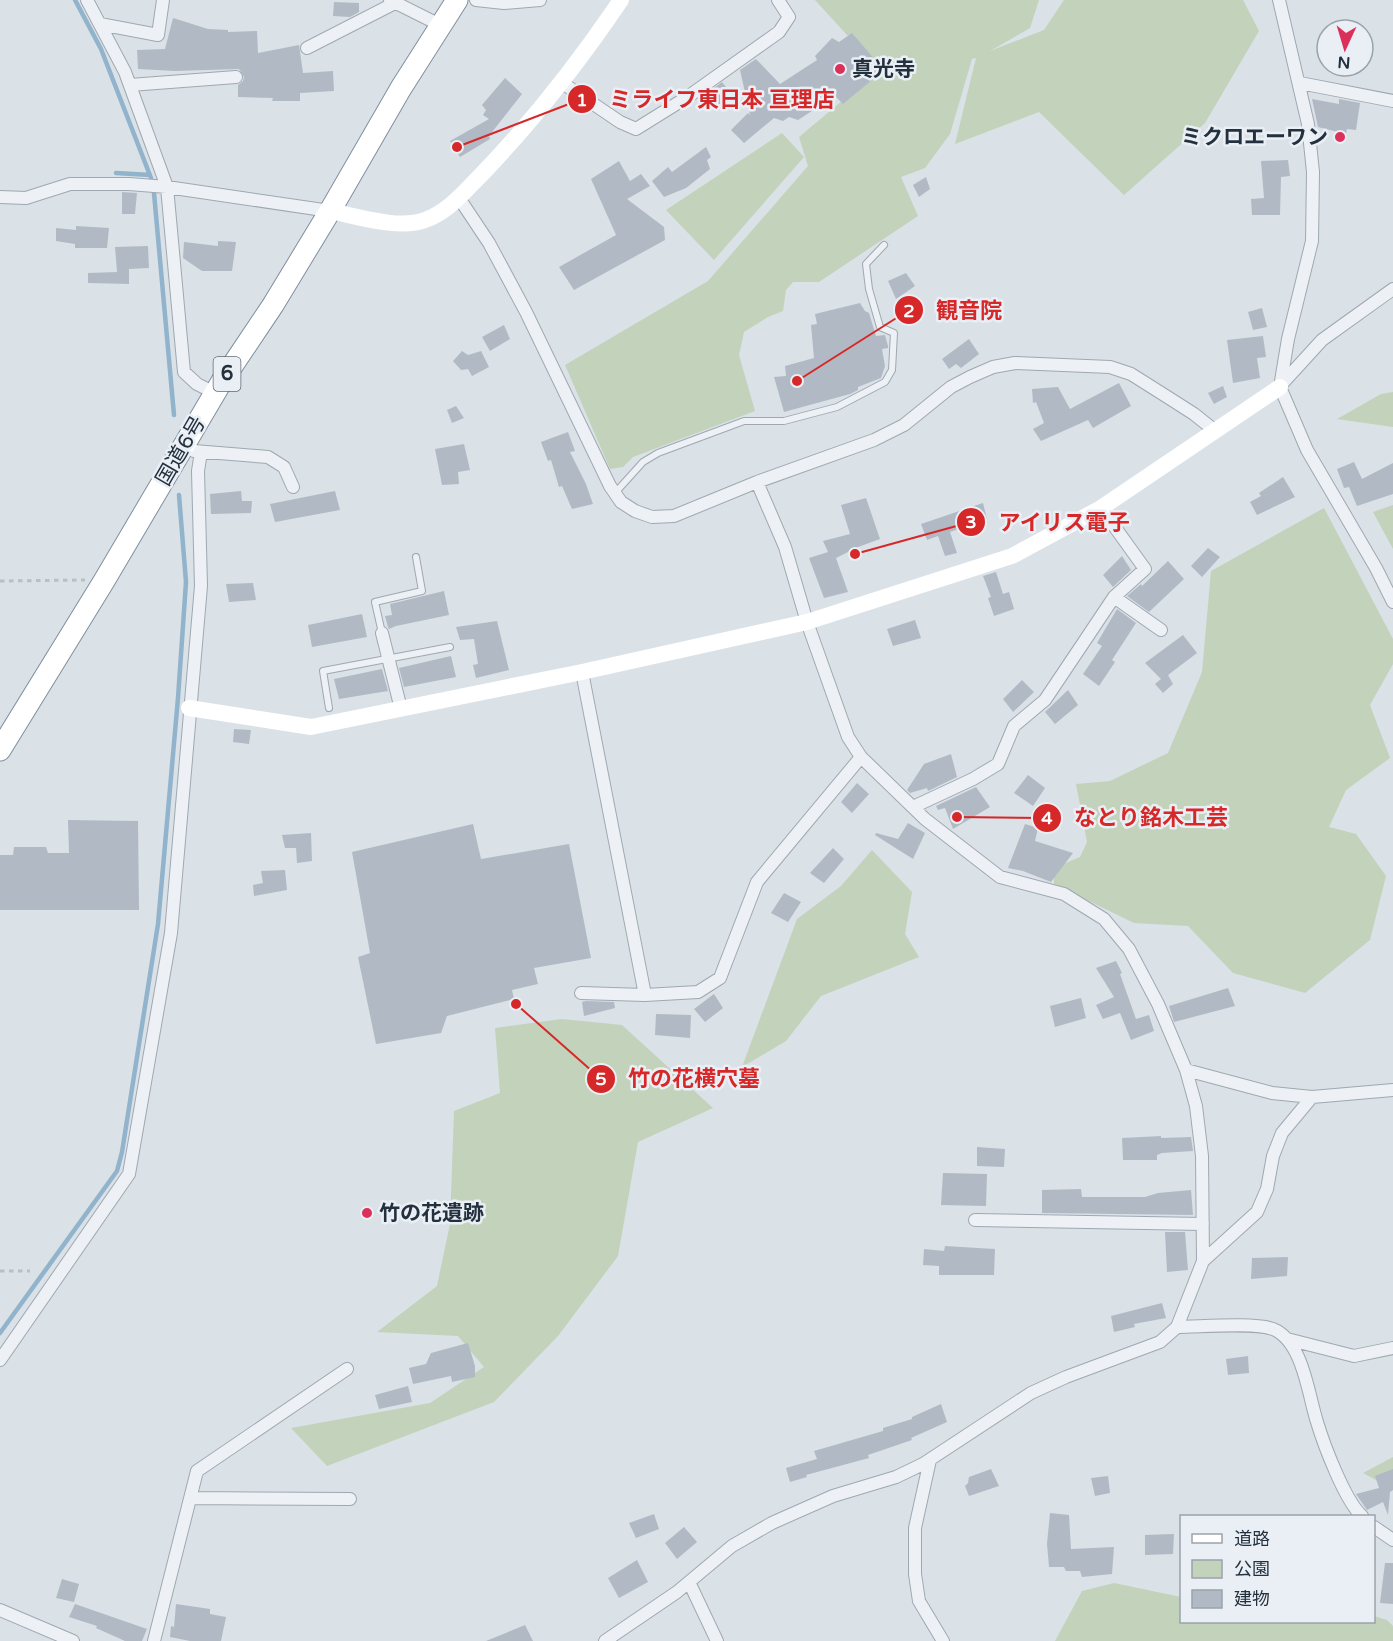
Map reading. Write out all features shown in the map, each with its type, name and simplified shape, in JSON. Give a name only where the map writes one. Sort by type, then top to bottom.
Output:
[{"type":"highway","name":"国道6号","points":[[0,750],[104,581],[192,451],[215,393],[273,305],[400,88],[457,0]]},
{"type":"street","points":[[87,0],[130,85],[167,187],[184,372],[197,384],[215,393]]},
{"type":"street","points":[[100,24],[158,35],[164,0]]},
{"type":"street","points":[[476,0],[504,3],[540,0]]},
{"type":"street","points":[[0,196],[26,198],[70,184],[129,184],[167,187],[330,211],[400,224],[424,220],[450,206],[501,154],[590,46],[621,0]]},
{"type":"street","points":[[561,82],[620,122],[636,129],[689,96],[779,32],[789,17],[778,0]]},
{"type":"street","points":[[1279,0],[1300,83],[1308,124],[1313,172],[1312,241],[1288,339],[1280,387],[1307,450],[1376,568],[1393,602]]},
{"type":"street","points":[[306,48],[392,1],[440,25]]},
{"type":"street","points":[[130,85],[236,77]]},
{"type":"street","points":[[1300,83],[1393,101]]},
{"type":"street","points":[[459,198],[489,243],[526,312],[602,471],[615,493],[621,502],[635,511],[652,517],[674,516],[757,482],[874,440],[904,426],[951,387],[970,376],[993,367],[1015,363],[1110,367],[1131,374],[1194,414],[1214,430]]},
{"type":"street","points":[[189,708],[311,727],[582,672],[807,622],[1012,556],[1101,508],[1280,387],[1322,340],[1393,289]]},
{"type":"street","points":[[0,1360],[129,1174],[171,933],[201,586],[198,471],[192,451],[268,457],[284,467],[293,487]]},
{"type":"street","points":[[604,1641],[689,1582],[732,1546],[772,1523],[833,1496],[896,1477],[930,1460],[1031,1393],[1066,1377],[1160,1342],[1176,1327],[1203,1261],[1202,1155],[1196,1106],[1186,1070],[1158,1004],[1130,949],[1104,919],[1064,894],[1000,877],[925,819],[861,757],[848,737],[807,622],[785,547],[757,482]]},
{"type":"street","points":[[913,807],[973,779],[998,764],[1014,726],[1045,700],[1114,597],[1145,569],[1101,508]]},
{"type":"street","points":[[1114,597],[1161,630]]},
{"type":"street","points":[[382,633],[401,709]]},
{"type":"street","points":[[582,672],[645,995]]},
{"type":"street","points":[[581,993],[645,995],[698,992],[720,978],[758,882],[861,757]]},
{"type":"street","points":[[1186,1070],[1272,1093],[1312,1097],[1393,1090]]},
{"type":"street","points":[[1203,1261],[1257,1212],[1267,1189],[1273,1156],[1282,1133],[1312,1097]]},
{"type":"street","points":[[975,1220],[1203,1224]]},
{"type":"street","points":[[1176,1327],[1257,1326],[1273,1329],[1287,1339],[1354,1356],[1393,1348]]},
{"type":"street","points":[[1287,1339],[1299,1358],[1317,1423],[1338,1475],[1356,1512],[1360,1515]]},
{"type":"street","points":[[154,1641],[197,1471],[347,1369]]},
{"type":"street","points":[[930,1460],[915,1528],[915,1574],[919,1601],[943,1641]]},
{"type":"street","points":[[190,1498],[350,1499]]},
{"type":"street","points":[[1375,1528],[1393,1540]]},
{"type":"street","points":[[689,1582],[717,1641]]},
{"type":"street","points":[[0,1610],[73,1641]]},
{"type":"lane","points":[[615,493],[643,462],[658,453],[744,422],[784,421],[837,407],[885,382],[892,370],[894,333],[880,327],[868,290],[866,264],[884,245]]},
{"type":"lane","points":[[382,633],[375,602],[422,591],[416,557]]},
{"type":"lane","points":[[329,708],[323,671],[450,647]]},
{"type":"path","points":[[0,581],[104,581]]},
{"type":"path","points":[[0,1271],[30,1270]]},
{"type":"green space","points":[[815,0],[1039,0],[1030,28],[990,51],[1044,30],[1064,0],[1243,0],[1259,31],[1205,123],[1124,195],[1039,112],[955,144],[976,58],[972,59],[950,134],[925,168],[901,177],[918,216],[819,282],[793,282],[786,290],[783,311],[768,317],[744,332],[739,355],[755,411],[633,457],[623,467],[610,469],[565,365],[708,281],[808,166],[799,137],[879,70]]},
{"type":"green space","points":[[782,133],[804,157],[714,260],[666,210]]},
{"type":"green space","points":[[1393,392],[1393,427],[1337,419],[1381,394]]},
{"type":"green space","points":[[1393,505],[1393,549],[1373,512]]},
{"type":"green space","points":[[1324,508],[1393,639],[1393,664],[1370,705],[1390,758],[1346,790],[1329,827],[1356,834],[1386,876],[1370,940],[1305,993],[1233,973],[1188,926],[1134,923],[1054,884],[1054,868],[1080,857],[1087,842],[1076,784],[1110,781],[1168,753],[1202,672],[1211,571]]},
{"type":"green space","points":[[872,850],[912,892],[905,934],[919,957],[821,996],[786,1041],[742,1067],[797,919],[841,886]]},
{"type":"green space","points":[[562,1019],[622,1025],[713,1108],[638,1142],[618,1256],[558,1336],[494,1402],[327,1466],[291,1428],[430,1403],[484,1367],[458,1336],[377,1332],[437,1286],[450,1224],[454,1111],[500,1093],[495,1028]]},
{"type":"green space","points":[[1393,1457],[1393,1489],[1363,1473]]},
{"type":"green space","points":[[1114,1583],[1180,1597],[1180,1623],[1375,1623],[1375,1616],[1387,1620],[1393,1626],[1393,1641],[1055,1641],[1082,1591]]},
{"type":"building","points":[[334,2],[359,3],[359,12],[350,17],[333,16]]},
{"type":"building","points":[[173,18],[208,29],[228,30],[228,32],[257,31],[258,53],[299,45],[303,73],[333,71],[334,91],[300,93],[300,101],[272,101],[273,98],[238,97],[238,85],[244,77],[239,69],[175,71],[138,69],[137,50],[165,49]]},
{"type":"building","points":[[852,33],[884,70],[843,104],[835,96],[798,120],[789,117],[783,121],[774,118],[744,143],[731,130],[748,113],[750,115],[740,70],[756,59],[780,84],[817,60],[815,56],[832,38],[839,42]]},
{"type":"building","points":[[505,78],[522,94],[489,136],[490,139],[460,157],[450,141],[489,119],[483,115],[486,110],[482,105]]},
{"type":"building","points":[[722,82],[734,97],[718,107],[717,102],[706,110],[698,100]]},
{"type":"building","points":[[1312,99],[1339,104],[1339,99],[1360,103],[1356,130],[1347,129],[1346,134],[1318,127]]},
{"type":"building","points":[[706,147],[711,157],[707,160],[710,169],[686,188],[664,197],[652,181],[668,167],[672,172]]},
{"type":"building","points":[[1288,160],[1290,176],[1281,177],[1280,215],[1252,215],[1251,199],[1264,198],[1261,161]]},
{"type":"building","points":[[619,161],[630,181],[641,174],[650,186],[627,199],[664,227],[665,240],[574,290],[559,267],[616,235],[591,179]]},
{"type":"building","points":[[926,177],[930,189],[919,197],[913,185]]},
{"type":"building","points":[[122,192],[137,193],[135,214],[122,214]]},
{"type":"building","points":[[76,226],[109,228],[107,248],[75,248],[75,244],[56,241],[56,228],[76,230]]},
{"type":"building","points":[[218,241],[236,242],[232,271],[202,271],[183,258],[184,242],[218,246]]},
{"type":"building","points":[[148,246],[149,268],[129,269],[129,284],[88,283],[88,273],[117,272],[115,247]]},
{"type":"building","points":[[906,273],[915,286],[896,299],[888,281]]},
{"type":"building","points":[[860,303],[869,313],[876,336],[885,335],[888,348],[882,349],[885,366],[881,378],[858,387],[858,390],[850,394],[784,412],[774,377],[786,376],[785,366],[814,358],[811,325],[817,324],[815,314]]},
{"type":"building","points":[[1262,308],[1267,327],[1253,330],[1248,312]]},
{"type":"building","points":[[504,325],[510,339],[490,351],[482,337]]},
{"type":"building","points":[[1263,336],[1266,357],[1257,358],[1260,378],[1233,383],[1227,340]]},
{"type":"building","points":[[969,339],[979,354],[961,368],[956,364],[949,369],[942,359]]},
{"type":"building","points":[[462,351],[468,355],[481,351],[489,367],[472,376],[468,369],[461,370],[453,361]]},
{"type":"building","points":[[1119,383],[1131,406],[1093,428],[1088,420],[1041,441],[1033,429],[1044,423],[1036,402],[1033,403],[1032,389],[1058,387],[1070,409]]},
{"type":"building","points":[[1223,386],[1227,397],[1214,404],[1208,393]]},
{"type":"building","points":[[456,406],[464,418],[452,423],[447,410]]},
{"type":"building","points":[[568,432],[575,451],[570,452],[593,504],[572,509],[562,486],[559,487],[551,460],[548,461],[541,442]]},
{"type":"building","points":[[464,444],[470,470],[458,472],[459,484],[442,485],[435,449]]},
{"type":"building","points":[[1354,462],[1362,479],[1393,463],[1393,494],[1357,506],[1349,487],[1344,488],[1337,469]]},
{"type":"building","points":[[1283,477],[1295,497],[1257,515],[1250,502],[1261,496],[1259,493]]},
{"type":"building","points":[[241,491],[242,501],[252,501],[251,513],[211,514],[210,494]]},
{"type":"building","points":[[335,491],[340,510],[275,522],[270,504]]},
{"type":"building","points":[[866,498],[880,539],[836,558],[848,592],[824,598],[809,558],[828,552],[823,541],[850,534],[841,505]]},
{"type":"building","points":[[983,503],[987,519],[950,532],[957,553],[945,556],[938,536],[927,540],[921,524]]},
{"type":"building","points":[[1208,548],[1220,557],[1202,577],[1191,566]]},
{"type":"building","points":[[1122,556],[1131,570],[1113,587],[1103,575]]},
{"type":"building","points":[[1168,561],[1184,579],[1149,612],[1127,596],[1141,584],[1142,586]]},
{"type":"building","points":[[996,572],[1003,594],[1009,592],[1014,609],[994,616],[988,598],[991,597],[983,576]]},
{"type":"building","points":[[253,583],[256,600],[229,602],[226,584]]},
{"type":"building","points":[[444,591],[449,615],[389,629],[385,616],[392,615],[390,604]]},
{"type":"building","points":[[1117,609],[1136,623],[1112,660],[1115,662],[1099,686],[1083,674],[1102,646],[1097,643]]},
{"type":"building","points":[[362,614],[367,637],[312,647],[308,625]]},
{"type":"building","points":[[915,620],[921,638],[893,646],[887,629]]},
{"type":"building","points":[[497,621],[509,670],[476,678],[473,665],[478,664],[474,639],[460,640],[456,627]]},
{"type":"building","points":[[1183,635],[1197,653],[1168,675],[1173,684],[1163,693],[1155,684],[1161,679],[1145,663]]},
{"type":"building","points":[[451,656],[456,677],[404,687],[399,668]]},
{"type":"building","points":[[382,669],[388,691],[339,699],[334,679]]},
{"type":"building","points":[[1022,680],[1034,692],[1013,712],[1003,699]]},
{"type":"building","points":[[1068,690],[1078,705],[1055,724],[1045,712]]},
{"type":"building","points":[[234,729],[251,730],[249,744],[233,742]]},
{"type":"building","points":[[951,754],[957,777],[928,791],[927,788],[910,793],[907,790],[924,764]]},
{"type":"building","points":[[1028,775],[1045,788],[1033,806],[1014,793]]},
{"type":"building","points":[[857,783],[869,794],[852,813],[841,802]]},
{"type":"building","points":[[976,787],[990,807],[953,829],[945,808],[938,810],[936,806]]},
{"type":"building","points":[[68,820],[138,821],[139,910],[0,910],[0,855],[13,855],[14,847],[46,847],[48,853],[69,853]]},
{"type":"building","points":[[908,823],[925,833],[913,859],[875,835],[876,833],[898,839]]},
{"type":"building","points":[[473,824],[481,859],[569,844],[591,958],[534,968],[538,984],[512,990],[514,999],[447,1016],[441,1033],[376,1044],[358,957],[370,953],[352,852]]},
{"type":"building","points":[[1025,824],[1038,828],[1035,841],[1073,853],[1051,882],[1008,868]]},
{"type":"building","points":[[311,833],[312,861],[297,863],[296,848],[285,848],[282,835]]},
{"type":"building","points":[[833,848],[844,859],[824,883],[810,873]]},
{"type":"building","points":[[285,870],[287,890],[254,896],[253,885],[263,883],[261,871]]},
{"type":"building","points":[[784,893],[801,902],[788,922],[771,913]]},
{"type":"building","points":[[1116,961],[1136,1019],[1149,1015],[1154,1031],[1131,1040],[1120,1013],[1103,1019],[1096,1005],[1114,997],[1096,968]]},
{"type":"building","points":[[1228,988],[1235,1006],[1174,1022],[1169,1006]]},
{"type":"building","points":[[714,994],[723,1008],[705,1022],[694,1009]]},
{"type":"building","points":[[1081,998],[1086,1018],[1055,1027],[1050,1006]]},
{"type":"building","points":[[582,1002],[614,1002],[615,1008],[584,1016]]},
{"type":"building","points":[[656,1014],[691,1015],[690,1038],[655,1035]]},
{"type":"building","points":[[1161,1136],[1161,1138],[1191,1137],[1193,1151],[1162,1153],[1157,1155],[1157,1160],[1123,1160],[1122,1138]]},
{"type":"building","points":[[977,1147],[1005,1149],[1004,1167],[977,1166]]},
{"type":"building","points":[[943,1173],[987,1174],[986,1206],[941,1205]]},
{"type":"building","points":[[1081,1189],[1082,1197],[1145,1197],[1158,1193],[1191,1190],[1193,1215],[1042,1213],[1042,1190]]},
{"type":"building","points":[[1165,1232],[1185,1232],[1188,1270],[1167,1272]]},
{"type":"building","points":[[945,1246],[995,1249],[994,1275],[939,1275],[939,1266],[923,1265],[924,1249],[944,1251]]},
{"type":"building","points":[[1288,1257],[1287,1276],[1251,1279],[1252,1258]]},
{"type":"building","points":[[1162,1303],[1166,1318],[1134,1324],[1135,1327],[1114,1332],[1111,1316]]},
{"type":"building","points":[[468,1343],[475,1366],[475,1377],[452,1382],[451,1376],[413,1384],[409,1368],[426,1364],[431,1353]]},
{"type":"building","points":[[1248,1356],[1249,1373],[1228,1375],[1226,1359]]},
{"type":"building","points":[[408,1386],[412,1402],[379,1409],[375,1395]]},
{"type":"building","points":[[941,1404],[947,1422],[911,1438],[912,1440],[868,1455],[869,1458],[806,1475],[807,1477],[790,1482],[786,1468],[817,1459],[814,1451],[883,1431],[883,1428],[912,1419]]},
{"type":"building","points":[[991,1469],[999,1486],[969,1496],[965,1486],[969,1477]]},
{"type":"building","points":[[1393,1469],[1393,1490],[1390,1492],[1388,1515],[1383,1502],[1367,1510],[1356,1494],[1379,1488],[1375,1476]]},
{"type":"building","points":[[1108,1476],[1110,1493],[1095,1496],[1091,1478]]},
{"type":"building","points":[[1050,1513],[1069,1515],[1071,1549],[1114,1547],[1112,1574],[1082,1577],[1080,1571],[1066,1571],[1064,1567],[1049,1567],[1047,1544]]},
{"type":"building","points":[[654,1514],[659,1529],[636,1538],[629,1523]]},
{"type":"building","points":[[684,1527],[697,1542],[677,1559],[665,1543]]},
{"type":"building","points":[[1174,1534],[1173,1554],[1145,1555],[1145,1535]]},
{"type":"building","points":[[637,1560],[648,1582],[619,1598],[608,1578]]},
{"type":"building","points":[[1385,1563],[1393,1563],[1393,1604],[1380,1603]]},
{"type":"building","points":[[62,1579],[79,1584],[74,1602],[56,1598]]},
{"type":"building","points":[[75,1604],[147,1629],[142,1641],[125,1641],[96,1628],[97,1626],[69,1617]]},
{"type":"building","points":[[176,1604],[210,1609],[210,1614],[226,1617],[221,1641],[190,1641],[170,1637],[171,1626],[174,1627]]},
{"type":"building","points":[[525,1625],[533,1641],[486,1641]]},
{"type":"waterway","points":[[75,0],[101,49],[151,178]]},
{"type":"waterway","points":[[116,173],[150,175]]},
{"type":"waterway","points":[[154,193],[174,415]]},
{"type":"waterway","points":[[0,1333],[117,1171],[122,1152],[158,924],[178,698],[186,582],[179,495]]},
{"type":"place","name":"真光寺","points":[[840,69]]},
{"type":"place","name":"ミクロエーワン","points":[[1340,137]]},
{"type":"place","name":"ミライフ東日本 亘理店","points":[[457,147]]},
{"type":"place","name":"観音院","points":[[797,381]]},
{"type":"place","name":"アイリス電子","points":[[855,554]]},
{"type":"place","name":"なとり銘木工芸","points":[[957,817]]},
{"type":"place","name":"竹の花横穴墓","points":[[516,1004]]},
{"type":"place","name":"竹の花遺跡","points":[[367,1213]]}]
